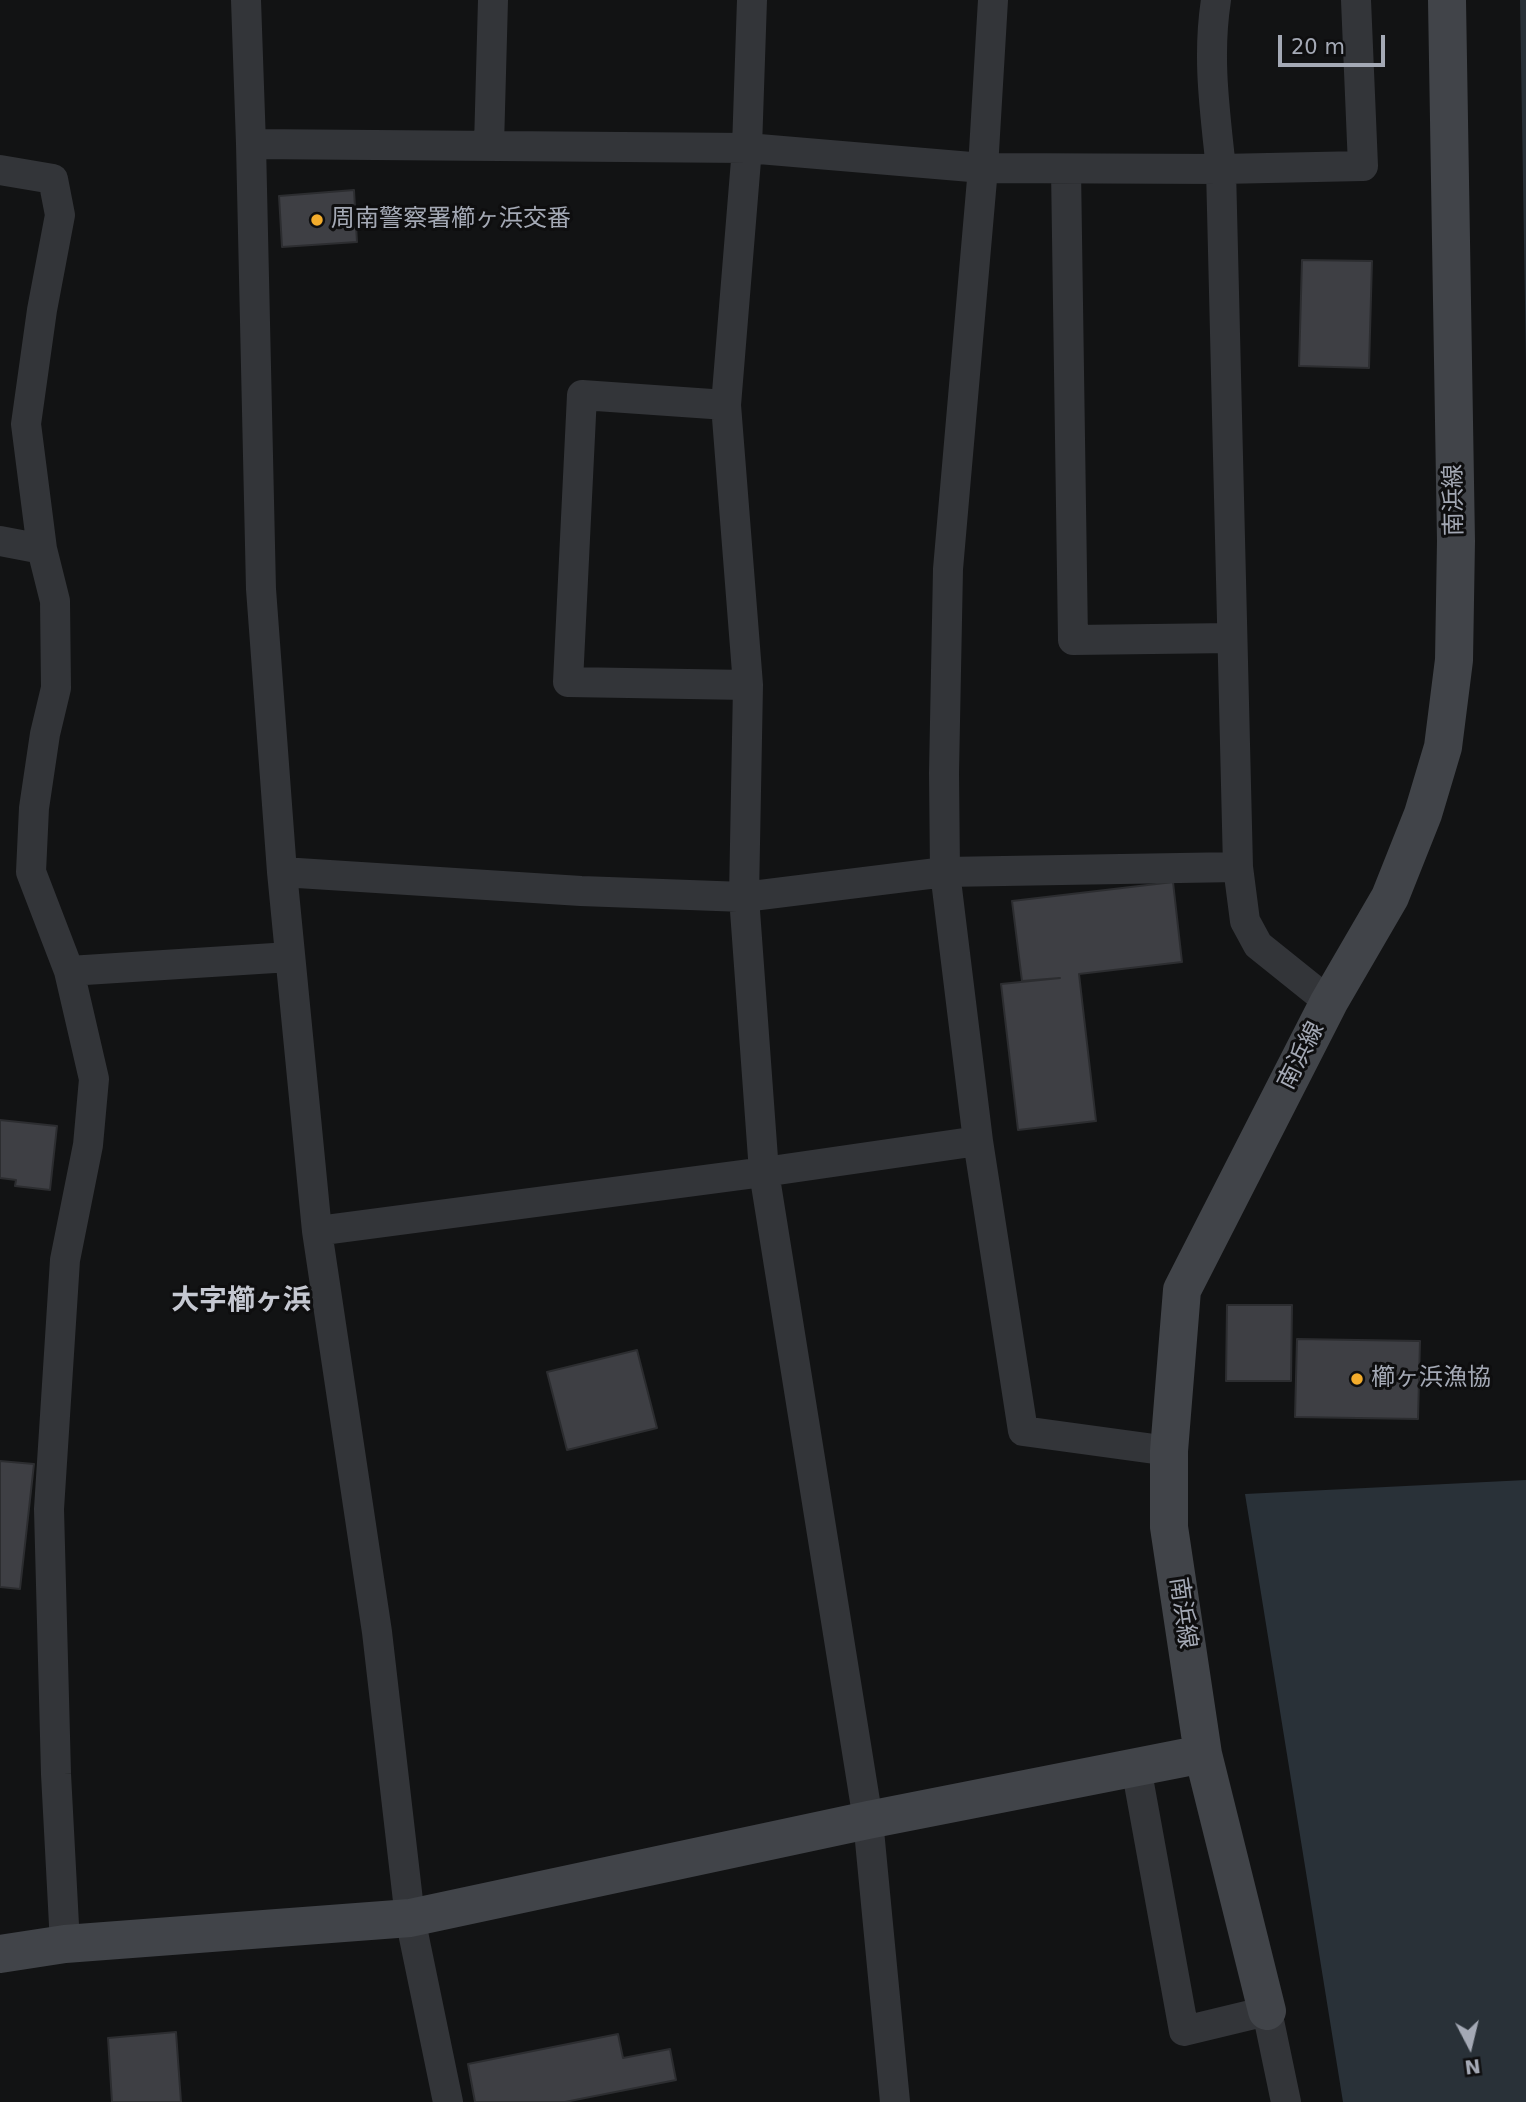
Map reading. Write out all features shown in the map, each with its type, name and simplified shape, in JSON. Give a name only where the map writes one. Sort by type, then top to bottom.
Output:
[{"type":"street","points":[[246,0],[261,589],[290,957],[317,1231],[377,1632],[411,1918],[448,2102]]},
{"type":"street","points":[[489,146],[493,0]]},
{"type":"street","points":[[752,0],[747,148],[726,405],[748,685],[744,897],[764,1172],[868,1820],[895,2102]]},
{"type":"street","points":[[993,0],[983,168],[948,569],[944,773],[946,872],[978,1141],[1023,1431],[1168,1451]]},
{"type":"street","points":[[1216,0],[1211,77],[1221,169],[1238,867],[1245,921],[1258,945],[1329,1002]]},
{"type":"street","points":[[251,144],[747,148],[983,168],[1221,169],[1363,166],[1356,0]]},
{"type":"street","name":"南浜線","points":[[1286,2102],[1267,2011],[1203,1754],[1169,1528],[1168,1451],[1182,1290],[1329,1002],[1390,897],[1423,814],[1443,747],[1452,672],[1456,541],[1447,0]]},
{"type":"street","points":[[1066,169],[1073,640],[1232,638]]},
{"type":"street","points":[[0,170],[53,179],[60,215],[42,310],[26,424],[42,549],[55,601],[56,688],[45,734],[34,808],[30,872],[69,971],[94,1079],[88,1145],[65,1260],[48,1509],[56,1774],[65,1944]]},
{"type":"street","points":[[726,405],[582,395],[568,682],[748,685]]},
{"type":"street","points":[[0,541],[42,549]]},
{"type":"street","points":[[282,872],[581,891],[744,897],[946,872],[1238,867]]},
{"type":"street","points":[[69,971],[290,957]]},
{"type":"street","points":[[317,1231],[978,1141]]},
{"type":"street","points":[[0,1954],[65,1944],[411,1918],[868,1820],[1203,1754]]},
{"type":"street","points":[[1136,1767],[1184,2031],[1267,2011]]},
{"type":"shaded area","points":[[1520,0],[1526,0],[1526,364]]},
{"type":"shaded area","points":[[1526,1480],[1526,2102],[1343,2102],[1245,1494]]},
{"type":"building","points":[[354,190],[357,242],[282,247],[279,196]]},
{"type":"building","points":[[1302,260],[1372,261],[1369,368],[1299,366]]},
{"type":"building","points":[[1173,882],[1182,962],[1079,974],[1096,1121],[1018,1130],[1001,984],[1060,978],[1022,981],[1012,901]]},
{"type":"building","points":[[0,1120],[57,1126],[50,1190],[15,1186],[16,1180],[0,1178]]},
{"type":"building","points":[[1227,1305],[1292,1305],[1291,1381],[1226,1381]]},
{"type":"building","name":"櫛ヶ浜漁協","points":[[1297,1339],[1420,1341],[1418,1419],[1295,1417]]},
{"type":"building","points":[[637,1350],[657,1428],[567,1450],[547,1372]]},
{"type":"building","points":[[0,1461],[34,1464],[20,1589],[0,1587]]},
{"type":"building","points":[[176,2032],[181,2102],[112,2102],[108,2038]]},
{"type":"building","points":[[618,2034],[623,2058],[670,2049],[676,2080],[565,2102],[475,2102],[468,2064]]},
{"type":"place","name":"周南警察署櫛ヶ浜交番","points":[[317,220]]},
{"type":"place","name":"櫛ヶ浜漁協","points":[[1357,1379]]},
{"type":"district","name":"大字櫛ヶ浜","points":[[241,1302]]}]
